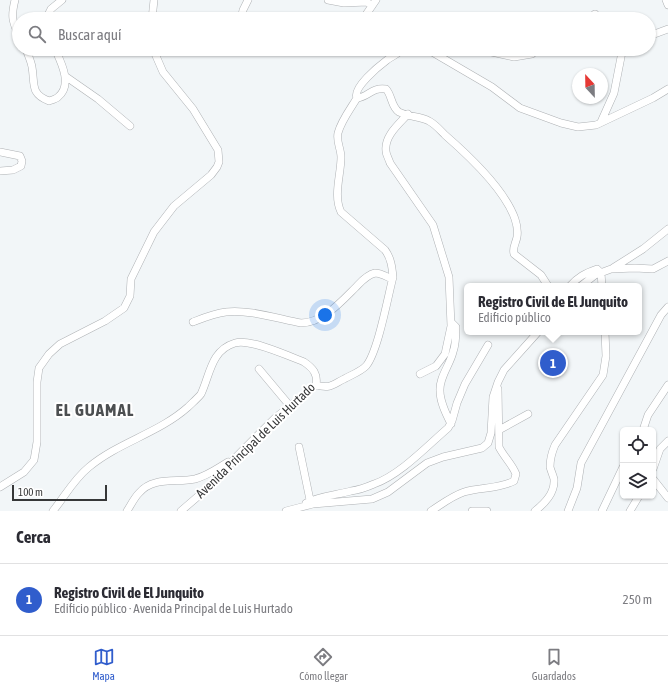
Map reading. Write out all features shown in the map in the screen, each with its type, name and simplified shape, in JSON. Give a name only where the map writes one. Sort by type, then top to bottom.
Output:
[{"type":"street","points":[[12,12],[15,0]]},
{"type":"street","points":[[49,12],[50,9],[62,0]]},
{"type":"street","points":[[153,12],[154,0]]},
{"type":"street","points":[[243,12],[248,0]]},
{"type":"street","points":[[328,0],[344,3],[374,3],[368,12]]},
{"type":"street","points":[[666,0],[668,5]]},
{"type":"street","points":[[656,34],[668,30]]},
{"type":"street","points":[[28,56],[32,66],[34,88],[40,98],[49,101],[58,97],[64,89],[66,80],[57,56]]},
{"type":"street","points":[[0,487],[24,472],[34,460],[38,442],[37,382],[39,368],[49,354],[60,344],[105,321],[124,308],[130,296],[131,279],[154,232],[174,206],[211,175],[219,162],[218,150],[192,109],[163,72],[156,56]]},
{"type":"street","points":[[316,385],[325,387],[330,386],[359,371],[366,365],[375,347],[392,279],[392,266],[388,254],[340,212],[337,198],[341,156],[338,132],[357,98],[357,91],[372,72],[393,56]]},
{"type":"street","points":[[439,56],[492,87],[520,108],[561,123],[578,127],[596,125],[653,98],[668,89]]},
{"type":"street","points":[[510,56],[520,56]]},
{"type":"street","points":[[601,122],[614,93],[621,56]]},
{"type":"street","points":[[64,76],[98,99],[130,126]]},
{"type":"street","points":[[357,98],[362,98],[379,88],[386,88],[390,93],[394,107],[400,112],[430,121],[465,152],[506,199],[518,230],[513,250],[514,254],[541,275],[546,283]]},
{"type":"street","points":[[408,114],[395,127],[386,142],[386,152],[390,163],[433,225],[449,277],[451,322],[445,354],[436,366],[420,374]]},
{"type":"street","points":[[0,152],[20,156],[22,161],[21,166],[13,170],[0,171]]},
{"type":"street","points":[[585,283],[595,274],[612,269],[644,249],[667,231]]},
{"type":"street","points":[[612,269],[652,269],[668,261]]},
{"type":"street","points":[[573,283],[579,276],[597,269],[601,273],[602,283]]},
{"type":"street","points":[[193,322],[202,318],[226,312],[240,312],[301,323],[309,323],[319,320],[368,276],[382,274],[392,279]]},
{"type":"street","points":[[568,511],[576,488],[581,463],[661,315],[668,307]]},
{"type":"street","points":[[451,322],[456,327],[455,342],[453,353],[442,378],[440,391],[443,407],[451,424]]},
{"type":"street","points":[[286,511],[313,504],[372,499],[388,492],[427,463],[443,457],[482,448],[488,443],[491,433],[493,397],[498,382],[504,370],[535,335]]},
{"type":"street","points":[[535,511],[544,504],[553,492],[554,480],[550,467],[551,455],[555,445],[603,375],[606,356],[605,335]]},
{"type":"street","name":"Avenida Principal de Luis Hurtado","points":[[53,511],[77,478],[90,466],[110,453],[168,422],[188,407],[200,395],[212,364],[219,352],[228,346],[236,342],[249,342],[304,362],[311,367],[317,379],[316,385],[274,418],[217,480],[181,511]]},
{"type":"street","points":[[292,510],[310,500],[352,491],[383,481],[400,469],[451,424],[456,403],[465,384],[488,345]]},
{"type":"street","points":[[259,369],[290,406]]},
{"type":"street","points":[[431,511],[449,499],[465,492],[504,486],[514,481],[516,474],[513,466],[499,447],[498,382]]},
{"type":"street","points":[[644,427],[648,415],[668,385]]},
{"type":"street","points":[[499,430],[528,414]]},
{"type":"street","points":[[655,463],[660,449],[668,441]]},
{"type":"street","points":[[299,447],[310,500]]},
{"type":"street","points":[[127,511],[139,492],[151,485],[160,481],[195,479],[211,473],[236,458]]},
{"type":"street","points":[[602,511],[620,473]]},
{"type":"street","points":[[656,483],[668,498]]},
{"type":"street","points":[[630,511],[637,499]]},
{"type":"street","points":[[472,511],[486,511]]},
{"type":"place","name":"Registro Civil de El Junquito","points":[[553,363]]},
{"type":"district","name":"EL GUAMAL","points":[[95,410]]}]
